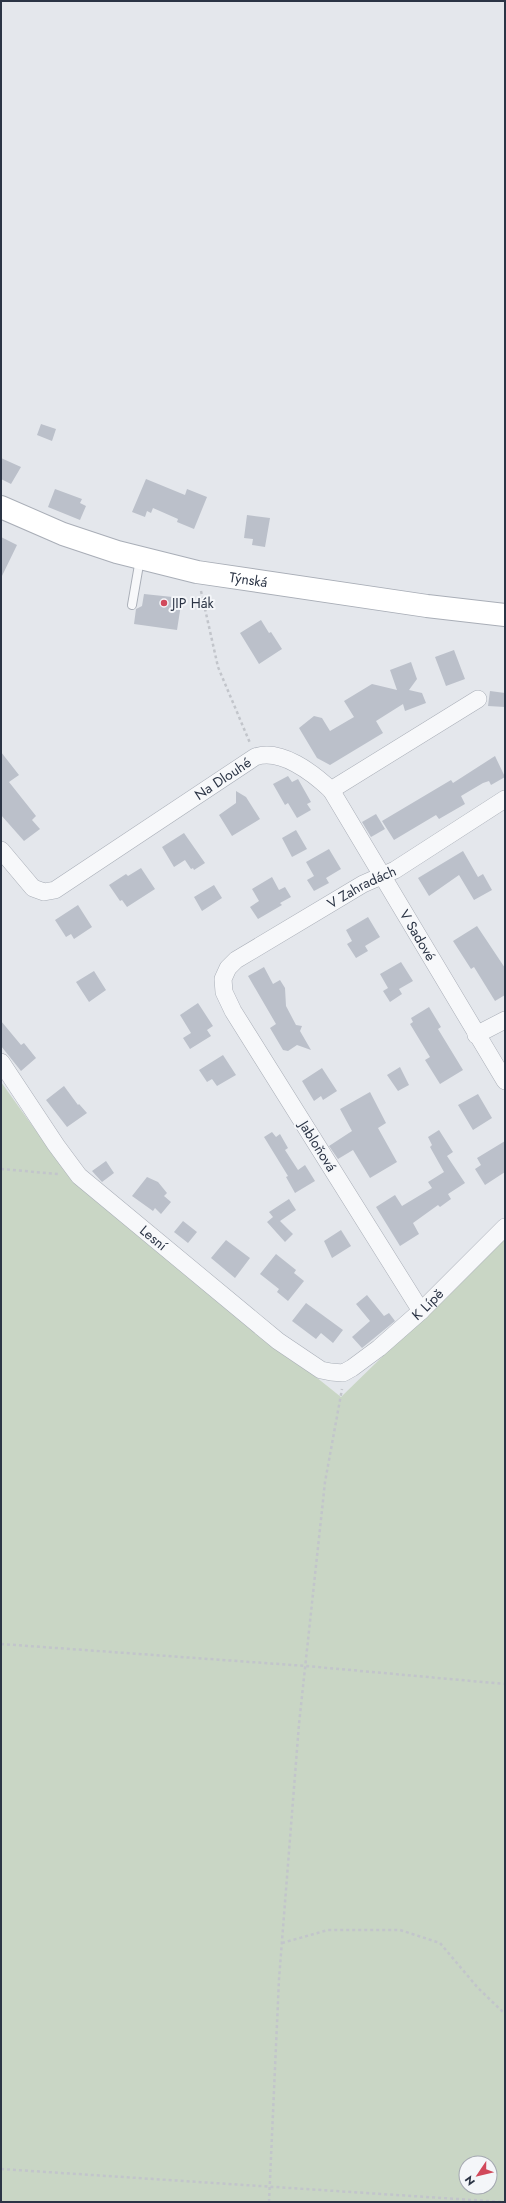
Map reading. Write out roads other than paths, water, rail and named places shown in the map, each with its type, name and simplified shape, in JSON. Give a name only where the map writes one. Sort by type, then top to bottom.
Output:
[{"type":"main road","name":"Týnská","points":[[1,507],[63,534],[140,560],[222,577],[426,606],[505,615]]},
{"type":"street","points":[[330,790],[478,699]]},
{"type":"street","name":"Na Dlouhé","points":[[1,850],[34,888],[44,892],[55,890],[255,757],[273,756],[302,766],[316,775],[330,790]]},
{"type":"street","name":"V Sadové","points":[[330,790],[505,1081]]},
{"type":"street","name":"V Zahradách","points":[[223,979],[228,968],[248,952],[363,884],[395,870],[505,799]]},
{"type":"street","name":"Jabloňová","points":[[223,979],[224,992],[233,1010],[421,1311]]},
{"type":"street","points":[[476,1035],[505,1020]]},
{"type":"street","name":"Lesní","points":[[1,1062],[56,1145],[79,1176],[278,1341],[321,1370],[343,1373]]},
{"type":"street","name":"K Lípě","points":[[343,1373],[371,1355],[421,1311],[505,1227]]},
{"type":"lane","points":[[132,605],[140,560]]},
{"type":"place","name":"JIP Hák","points":[[164,603]]}]
